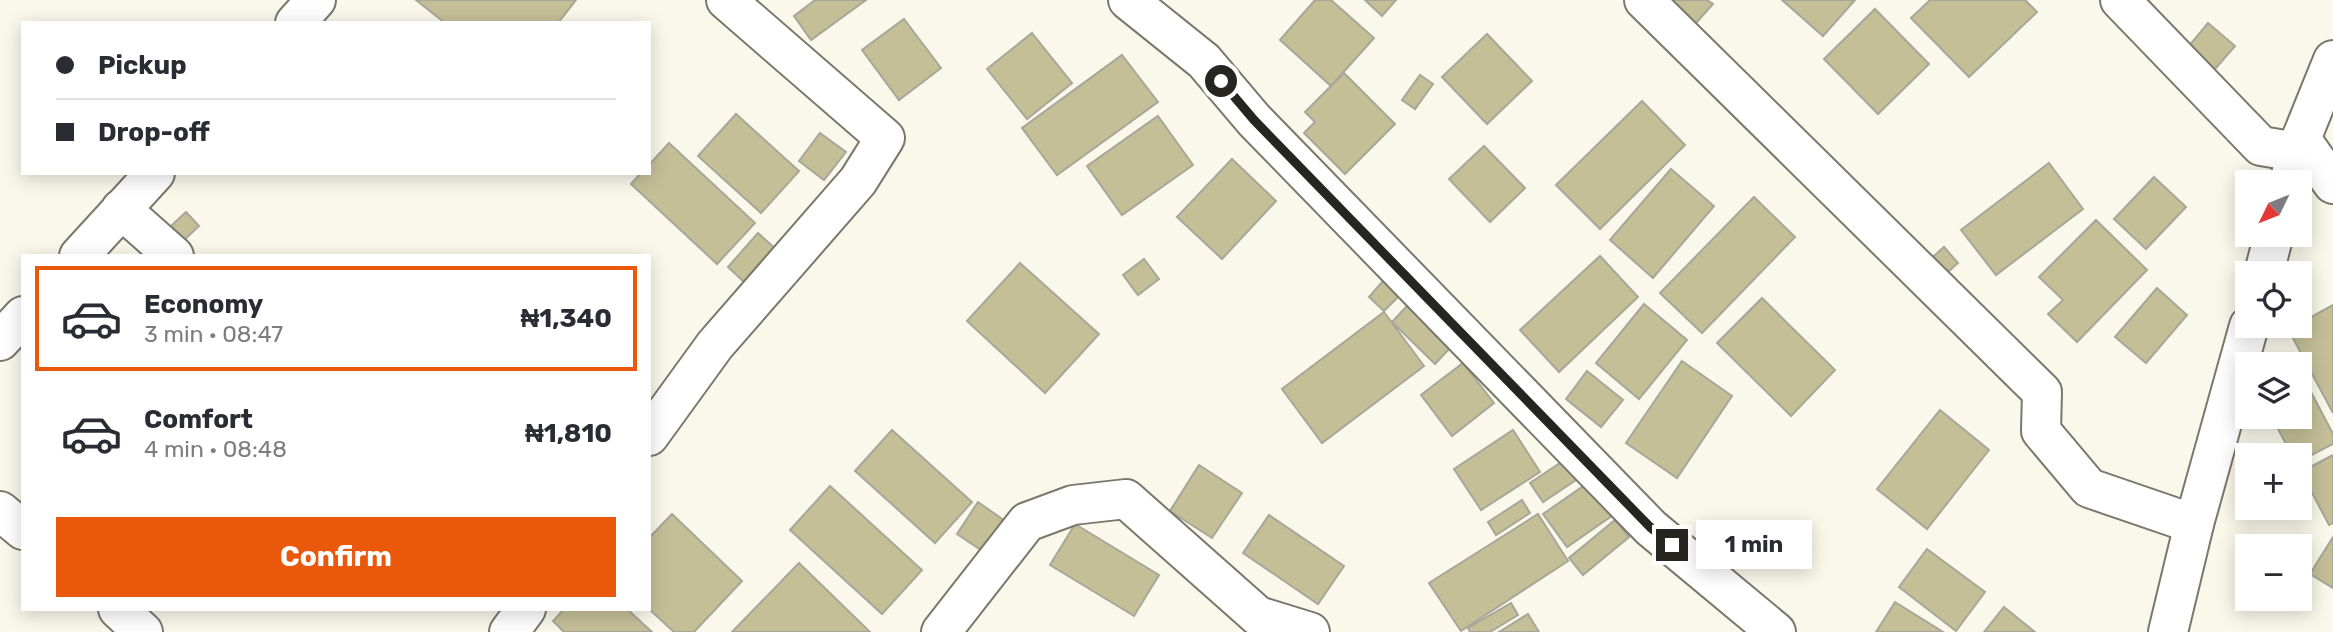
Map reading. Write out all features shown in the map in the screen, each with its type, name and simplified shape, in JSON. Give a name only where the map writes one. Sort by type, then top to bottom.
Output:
[{"type":"street","points":[[297,21],[316,0]]},
{"type":"street","points":[[651,433],[715,345],[858,181],[886,138],[726,0]]},
{"type":"street","points":[[1128,0],[1204,61],[1254,120],[1651,528],[1776,632]]},
{"type":"street","points":[[1644,0],[2042,393],[2040,432],[2089,488],[2194,524]]},
{"type":"street","points":[[2120,0],[2261,146],[2296,158],[2333,184]]},
{"type":"street","points":[[2296,158],[2333,60]]},
{"type":"street","points":[[81,254],[153,175]]},
{"type":"street","points":[[121,209],[172,254]]},
{"type":"street","points":[[0,341],[21,318]]},
{"type":"street","points":[[2168,632],[2194,524],[2246,338]]},
{"type":"street","points":[[942,632],[1027,522],[1073,505],[1126,499],[1258,616],[1310,632]]},
{"type":"street","points":[[0,511],[21,528]]},
{"type":"street","points":[[120,611],[143,632]]},
{"type":"street","points":[[509,632],[525,611]]},
{"type":"building","points":[[416,0],[576,0],[560,21],[442,21]]},
{"type":"building","points":[[815,0],[866,0],[811,40],[794,16]]},
{"type":"building","points":[[1315,0],[1331,0],[1374,38],[1331,86],[1280,40]]},
{"type":"building","points":[[1365,0],[1396,0],[1382,16]]},
{"type":"building","points":[[1707,0],[1713,4],[1696,23],[1672,2]]},
{"type":"building","points":[[1782,0],[1855,0],[1823,36]]},
{"type":"building","points":[[1930,0],[2025,0],[2037,12],[1969,77],[1911,18]]},
{"type":"building","points":[[1875,9],[1929,64],[1878,114],[1824,59]]},
{"type":"building","points":[[904,19],[941,68],[899,100],[862,50]]},
{"type":"building","points":[[2208,23],[2235,46],[2215,69],[2189,46]]},
{"type":"building","points":[[1032,33],[1072,83],[1027,119],[987,69]]},
{"type":"building","points":[[1487,34],[1532,81],[1487,124],[1442,77]]},
{"type":"building","points":[[1122,55],[1158,102],[1057,175],[1022,128]]},
{"type":"building","points":[[1344,73],[1395,124],[1345,174],[1304,133],[1315,122],[1305,112]]},
{"type":"building","points":[[1420,75],[1433,84],[1415,109],[1402,100]]},
{"type":"building","points":[[1642,101],[1685,145],[1600,229],[1556,185]]},
{"type":"building","points":[[736,114],[799,171],[761,213],[698,156]]},
{"type":"building","points":[[1158,116],[1193,165],[1122,215],[1087,166]]},
{"type":"building","points":[[820,133],[846,152],[824,180],[799,161]]},
{"type":"building","points":[[669,143],[755,223],[717,264],[631,184],[639,175],[651,175],[651,163]]},
{"type":"building","points":[[1484,146],[1525,188],[1490,222],[1449,179]]},
{"type":"building","points":[[1232,159],[1276,201],[1222,259],[1177,217]]},
{"type":"building","points":[[2049,163],[2083,209],[1996,275],[1961,230]]},
{"type":"building","points":[[1671,169],[1714,206],[1653,278],[1610,240]]},
{"type":"building","points":[[2154,177],[2186,207],[2146,249],[2114,219]]},
{"type":"building","points":[[1754,197],[1795,237],[1702,333],[1660,293]]},
{"type":"building","points":[[186,212],[199,226],[183,241],[170,227]]},
{"type":"building","points":[[2096,220],[2147,270],[2077,342],[2048,314],[2063,300],[2039,277]]},
{"type":"building","points":[[758,233],[777,250],[746,284],[728,267]]},
{"type":"building","points":[[1944,247],[1958,263],[1939,280],[1925,264]]},
{"type":"building","points":[[1600,256],[1638,297],[1559,372],[1520,330]]},
{"type":"building","points":[[1144,259],[1159,279],[1138,295],[1123,275]]},
{"type":"building","points":[[1020,263],[1099,334],[1045,393],[967,321]]},
{"type":"building","points":[[1383,281],[1399,296],[1384,311],[1369,297]]},
{"type":"building","points":[[2157,288],[2187,315],[2146,363],[2115,337]]},
{"type":"building","points":[[1762,298],[1835,370],[1791,416],[1717,343]]},
{"type":"building","points":[[1644,304],[1687,340],[1639,399],[1596,363]]},
{"type":"building","points":[[2333,305],[2333,413],[2312,374],[2312,352],[2300,352],[2293,338],[2312,338],[2312,316]]},
{"type":"building","points":[[1407,306],[1451,347],[1435,364],[1392,322]]},
{"type":"building","points":[[1384,312],[1424,366],[1322,443],[1282,389]]},
{"type":"building","points":[[1682,361],[1732,396],[1677,478],[1626,443]]},
{"type":"building","points":[[1463,363],[1494,403],[1452,436],[1421,395]]},
{"type":"building","points":[[1587,371],[1623,400],[1601,427],[1566,399]]},
{"type":"building","points":[[2312,394],[2333,434],[2333,444],[2312,455],[2312,443],[2286,443],[2278,429],[2312,429]]},
{"type":"building","points":[[1940,410],[1989,450],[1927,529],[1877,489]]},
{"type":"building","points":[[892,430],[972,502],[935,543],[855,471]]},
{"type":"building","points":[[1513,430],[1540,472],[1481,510],[1454,469]]},
{"type":"building","points":[[2333,455],[2333,523],[2329,525],[2312,493],[2312,466]]},
{"type":"building","points":[[1566,459],[1579,478],[1543,502],[1530,483]]},
{"type":"building","points":[[1199,465],[1242,493],[1212,538],[1170,511]]},
{"type":"building","points":[[1592,480],[1616,513],[1567,547],[1543,514]]},
{"type":"building","points":[[830,486],[922,570],[882,614],[790,530]]},
{"type":"building","points":[[1522,500],[1530,513],[1496,535],[1488,522]]},
{"type":"building","points":[[978,502],[1005,521],[984,552],[957,534]]},
{"type":"building","points":[[672,514],[742,581],[694,632],[674,632],[651,611],[651,536]]},
{"type":"building","points":[[1538,514],[1568,561],[1461,631],[1429,583]]},
{"type":"building","points":[[1269,515],[1344,566],[1318,604],[1243,553]]},
{"type":"building","points":[[1615,520],[1629,537],[1583,575],[1569,558]]},
{"type":"building","points":[[1075,524],[1159,575],[1134,616],[1050,565]]},
{"type":"building","points":[[2333,537],[2333,588],[2312,575],[2312,571]]},
{"type":"building","points":[[1927,549],[1985,592],[1956,631],[1899,587]]},
{"type":"building","points":[[799,563],[870,632],[732,632]]},
{"type":"building","points":[[1895,602],[1943,632],[1876,632]]},
{"type":"building","points":[[1511,603],[1518,615],[1490,632],[1470,632],[1468,628]]},
{"type":"building","points":[[2004,607],[2035,632],[1984,632]]},
{"type":"building","points":[[562,611],[629,611],[652,632],[564,632],[553,621]]},
{"type":"building","points":[[1528,614],[1539,632],[1499,632]]},
{"type":"route","points":[[1221,81],[1254,120],[1651,528],[1672,545]]}]
